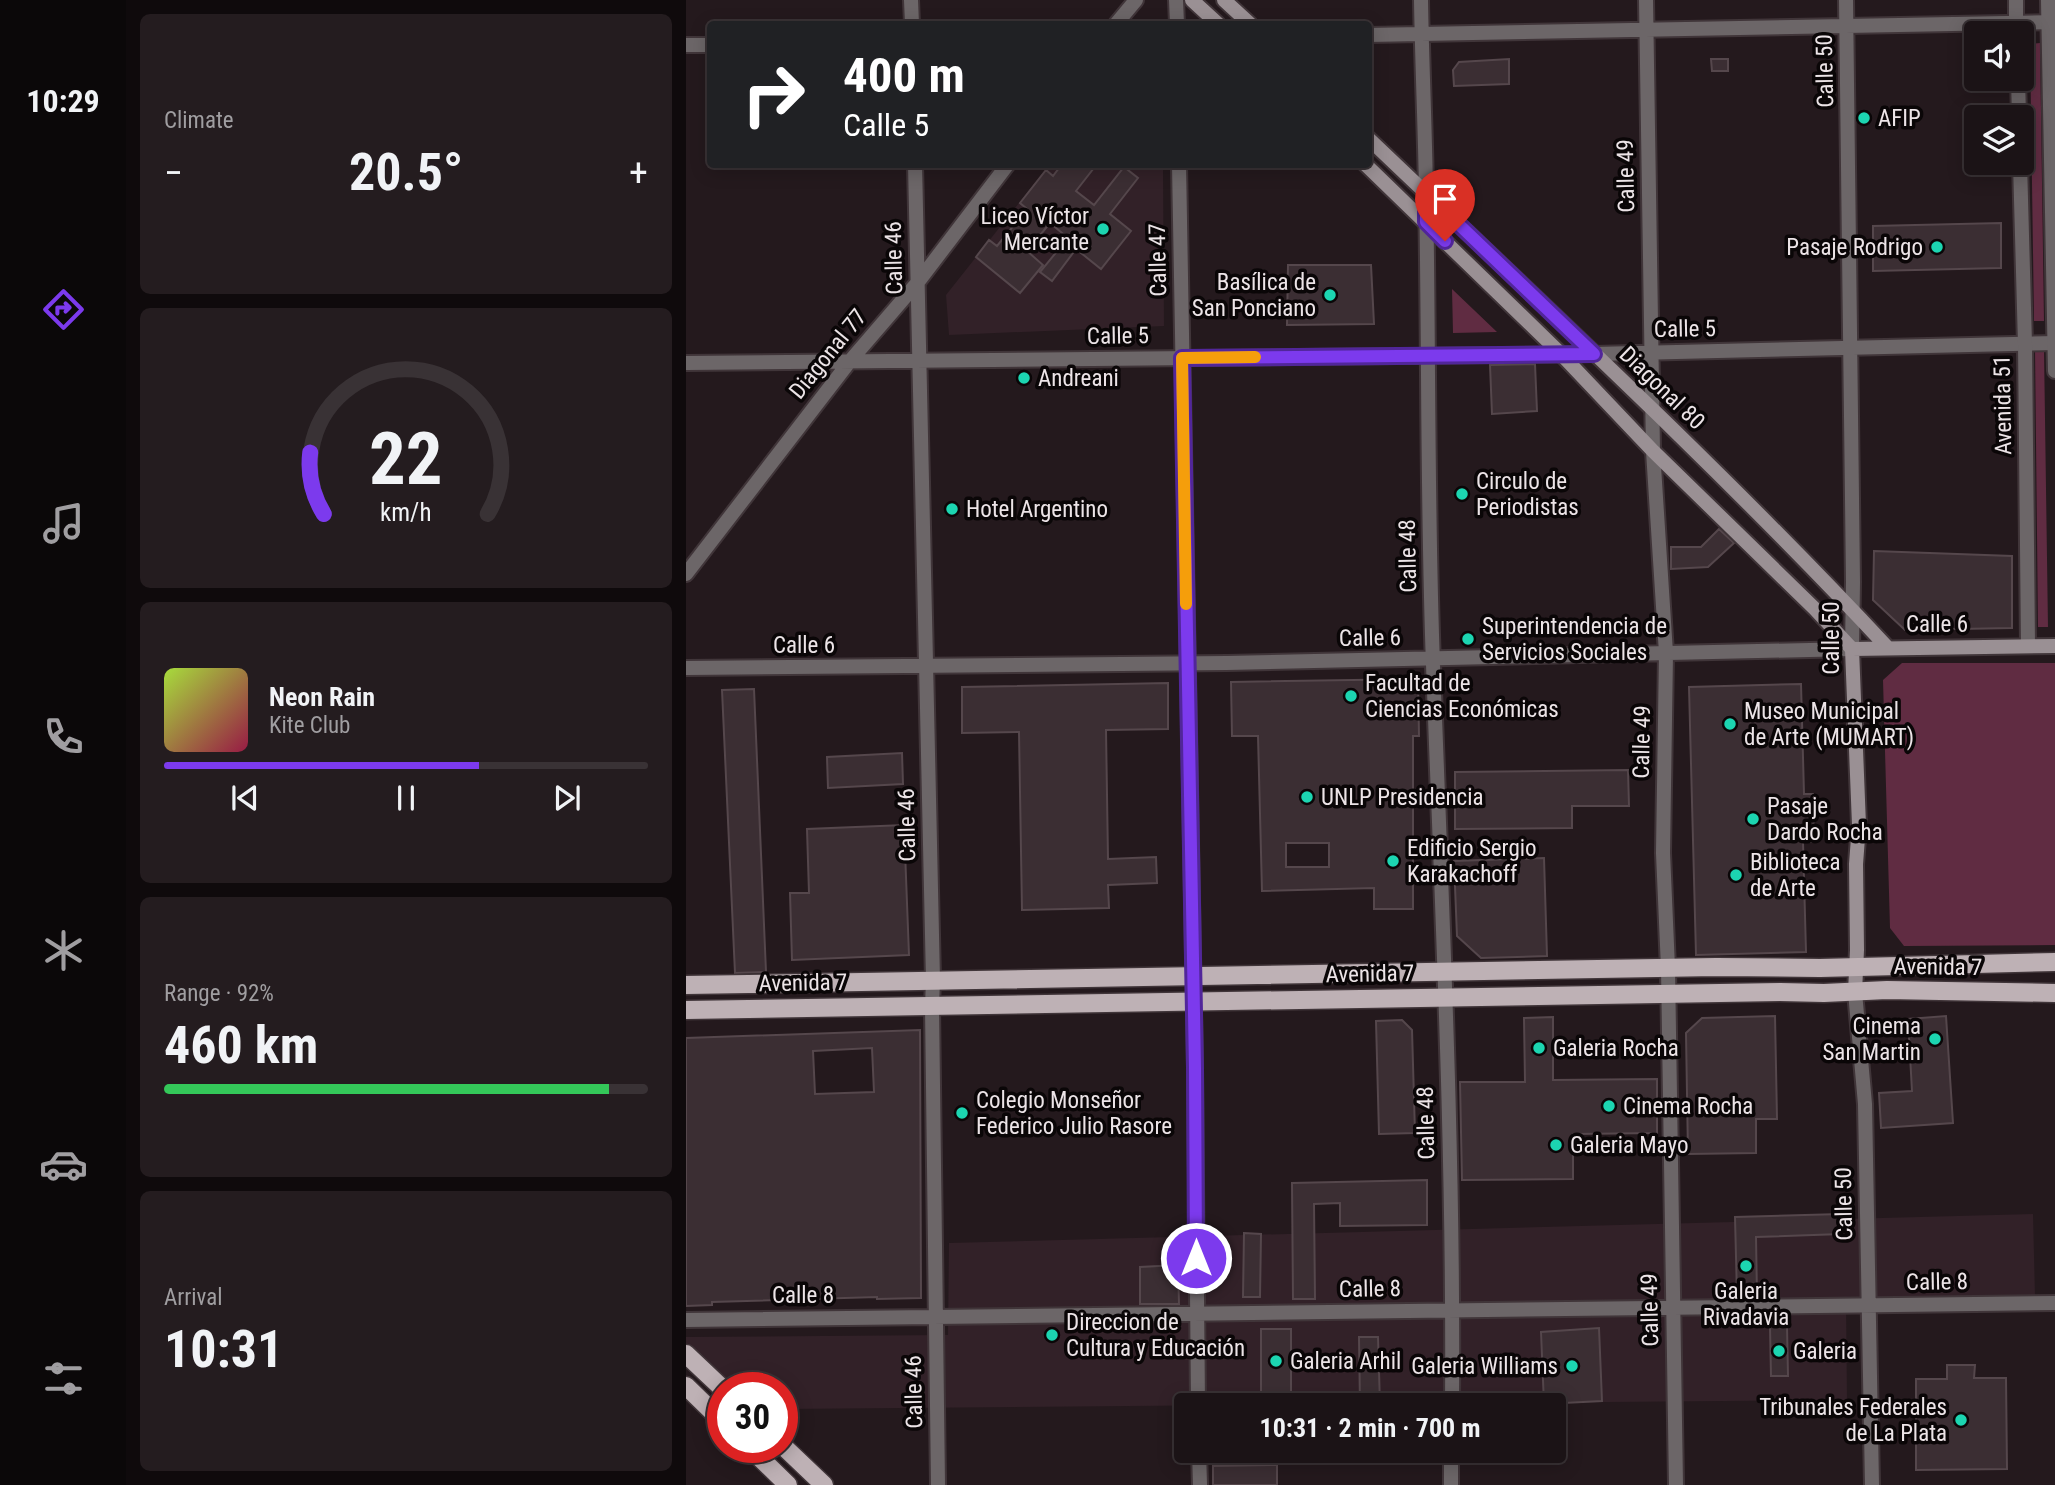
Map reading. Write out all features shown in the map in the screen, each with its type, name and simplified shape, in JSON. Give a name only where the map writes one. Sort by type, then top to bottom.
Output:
[{"type":"main road","points":[[1192,0],[1215,21]]},
{"type":"main road","points":[[1224,0],[1247,21]]},
{"type":"main road","name":"Diagonal 80","points":[[1372,142],[1653,411],[1888,647]]},
{"type":"main road","name":"Diagonal 80","points":[[1369,168],[1560,353],[1653,451],[1815,609],[1852,649]]},
{"type":"main road","name":"Calle 6","points":[[1852,649],[2055,646]]},
{"type":"main road","name":"Calle 50","points":[[1852,649],[1859,825],[1855,992]]},
{"type":"main road","name":"Avenida 7","points":[[686,985],[2055,962]]},
{"type":"main road","name":"Avenida 7","points":[[686,1010],[1887,990],[1926,993],[2055,993]]},
{"type":"main road","points":[[686,1354],[707,1374]]},
{"type":"main road","points":[[686,1386],[707,1406]]},
{"type":"main road","points":[[798,1461],[824,1485]]},
{"type":"main road","points":[[765,1463],[788,1485]]},
{"type":"street","points":[[911,0],[912,21]]},
{"type":"street","points":[[1118,21],[1136,0]]},
{"type":"street","points":[[1176,0],[1177,21]]},
{"type":"street","name":"Calle 48","points":[[1421,0],[1433,660],[1446,972],[1452,1393]]},
{"type":"street","name":"Calle 49","points":[[1646,0],[1653,451],[1666,653],[1663,853],[1668,968],[1676,1485]]},
{"type":"street","name":"Calle 50","points":[[1846,0],[1852,649]]},
{"type":"street","points":[[2015,0],[2016,21]]},
{"type":"street","points":[[2048,0],[2052,22],[2055,371]]},
{"type":"street","points":[[2034,25],[2052,22]]},
{"type":"street","points":[[1372,35],[1847,26],[1964,27]]},
{"type":"street","points":[[686,45],[707,45]]},
{"type":"street","name":"Calle 46","points":[[915,168],[933,980],[938,1485]]},
{"type":"street","name":"Diagonal 77","points":[[686,574],[850,361],[918,282],[1005,168]]},
{"type":"street","name":"Calle 47","points":[[1179,168],[1198,1393]]},
{"type":"street","name":"Avenida 51","points":[[2020,175],[2028,646]]},
{"type":"street","name":"Calle 5","points":[[686,363],[1594,354],[2055,343]]},
{"type":"street","name":"Calle 6","points":[[686,668],[1433,660],[1852,649]]},
{"type":"street","name":"Calle 50","points":[[1855,992],[1865,1104],[1872,1485]]},
{"type":"street","name":"Calle 8","points":[[686,1320],[2055,1304]]},
{"type":"street","points":[[1199,1463],[1200,1485]]},
{"type":"street","points":[[1451,1463],[1451,1485]]},
{"type":"shaded area","points":[[2040,43],[2044,321],[2034,321],[2032,175],[2034,175],[2034,105],[2031,105],[2031,91],[2034,91],[2034,44]]},
{"type":"shaded area","points":[[1047,168],[1163,168],[1164,326],[949,335],[946,295]]},
{"type":"shaded area","points":[[1452,289],[1497,332],[1453,333]]},
{"type":"shaded area","points":[[2035,349],[2044,349],[2048,627],[2038,627]]},
{"type":"shaded area","points":[[1902,663],[2055,663],[2055,945],[1904,946],[1890,928],[1883,680]]},
{"type":"shaded area","points":[[2033,1214],[2035,1296],[1846,1297],[1847,1400],[1566,1402],[1566,1393],[1174,1393],[1174,1406],[798,1409],[798,1372],[716,1372],[686,1343],[686,1337],[948,1335],[949,1243]]},
{"type":"building","points":[[1509,59],[1509,84],[1454,86],[1453,70],[1459,62]]},
{"type":"building","points":[[1711,59],[1728,59],[1728,71],[1712,71]]},
{"type":"building","name":"Liceo Víctor Mercante","points":[[1059,168],[1094,168],[1076,191],[1094,205],[1125,168],[1138,178],[1110,214],[1131,231],[1101,269],[1076,249],[1052,281],[1040,272],[1068,238],[1050,223],[1027,251],[1043,265],[1020,293],[976,257],[989,240],[997,246],[1027,209],[1020,203],[1046,170],[1053,176]]},
{"type":"building","name":"Pasaje Rodrigo","points":[[2001,223],[2001,268],[1873,271],[1873,226]]},
{"type":"building","name":"Basílica de San Ponciano","points":[[1288,265],[1371,265],[1374,324],[1287,325]]},
{"type":"building","points":[[1535,364],[1537,411],[1492,414],[1490,365]]},
{"type":"building","points":[[1719,529],[1734,543],[1708,567],[1671,569],[1671,547],[1701,547]]},
{"type":"building","points":[[1874,551],[2012,556],[2012,628],[1905,630],[1873,600]]},
{"type":"building","points":[[1418,679],[1419,736],[1413,736],[1413,909],[1374,909],[1374,888],[1262,891],[1258,736],[1232,736],[1231,682]],"holes":[[[1286,843],[1329,843],[1329,867],[1286,867]]]},
{"type":"building","points":[[1168,683],[1168,729],[1106,730],[1108,859],[1156,857],[1157,883],[1108,885],[1109,908],[1022,910],[1019,732],[962,733],[962,687]]},
{"type":"building","name":"Pasaje Dardo Rocha","points":[[1801,684],[1804,794],[1813,794],[1814,842],[1803,842],[1806,952],[1696,955],[1689,687]]},
{"type":"building","points":[[754,689],[766,972],[735,973],[722,690]]},
{"type":"building","points":[[902,753],[903,784],[828,788],[827,757]]},
{"type":"building","points":[[1628,770],[1629,806],[1572,806],[1572,828],[1455,829],[1455,772]]},
{"type":"building","points":[[904,825],[909,955],[792,960],[790,893],[809,893],[807,829]]},
{"type":"building","points":[[1544,858],[1547,956],[1481,958],[1457,936],[1454,861]]},
{"type":"building","points":[[1775,1016],[1777,1119],[1756,1119],[1756,1153],[1688,1154],[1686,1033],[1702,1018]]},
{"type":"building","points":[[1946,1016],[1953,1123],[1881,1128],[1879,1093],[1912,1091],[1908,1019]]},
{"type":"building","name":"Galeria Rocha","points":[[1553,1017],[1553,1080],[1657,1079],[1657,1133],[1573,1134],[1573,1179],[1462,1180],[1460,1082],[1525,1082],[1524,1018]]},
{"type":"building","points":[[1402,1020],[1412,1030],[1415,1133],[1379,1134],[1376,1021]]},
{"type":"building","points":[[920,1030],[921,1298],[712,1302],[712,1305],[686,1306],[686,1038]],"holes":[[[872,1048],[874,1092],[815,1094],[813,1051]]]},
{"type":"building","points":[[1427,1180],[1427,1225],[1340,1226],[1340,1203],[1314,1204],[1315,1299],[1293,1299],[1292,1183]]},
{"type":"building","name":"Galeria Rivadavia","points":[[1840,1214],[1841,1234],[1756,1237],[1757,1296],[1737,1296],[1735,1217]]},
{"type":"building","points":[[1244,1233],[1261,1234],[1260,1297],[1243,1297]]},
{"type":"building","points":[[1178,1265],[1179,1304],[1140,1304],[1140,1267]]},
{"type":"building","name":"Galeria","points":[[1770,1326],[1787,1326],[1788,1376],[1771,1376]]},
{"type":"building","name":"Galeria Williams","points":[[1599,1328],[1602,1401],[1566,1403],[1566,1393],[1544,1393],[1541,1332]]},
{"type":"building","name":"Galeria Arhil","points":[[1261,1329],[1291,1329],[1291,1393],[1261,1393]]},
{"type":"building","points":[[1359,1337],[1378,1337],[1380,1393],[1360,1393]]},
{"type":"building","name":"Tribunales Federales de La Plata","points":[[1947,1365],[1975,1365],[1974,1378],[2006,1378],[2007,1469],[1916,1470],[1916,1379],[1947,1379]]},
{"type":"building","points":[[1277,1465],[1277,1485],[1213,1485],[1213,1466]]},
{"type":"slow traffic","points":[[1186,604],[1182,358],[1255,357]]},
{"type":"place","name":"AFIP","points":[[1864,118]]},
{"type":"place","name":"Liceo Víctor Mercante","points":[[1103,229]]},
{"type":"place","name":"Pasaje Rodrigo","points":[[1937,247]]},
{"type":"place","name":"Basílica de San Ponciano","points":[[1330,295]]},
{"type":"place","name":"Andreani","points":[[1024,378]]},
{"type":"place","name":"Circulo de Periodistas","points":[[1462,494]]},
{"type":"place","name":"Hotel Argentino","points":[[952,509]]},
{"type":"place","name":"Superintendencia de Servicios Sociales","points":[[1468,639]]},
{"type":"place","name":"Facultad de Ciencias Económicas","points":[[1351,696]]},
{"type":"place","name":"Museo Municipal de Arte (MUMART)","points":[[1730,724]]},
{"type":"place","name":"UNLP Presidencia","points":[[1307,797]]},
{"type":"place","name":"Pasaje Dardo Rocha","points":[[1753,819]]},
{"type":"place","name":"Edificio Sergio Karakachoff","points":[[1393,861]]},
{"type":"place","name":"Biblioteca de Arte","points":[[1736,875]]},
{"type":"place","name":"Cinema San Martin","points":[[1935,1039]]},
{"type":"place","name":"Galeria Rocha","points":[[1539,1048]]},
{"type":"place","name":"Cinema Rocha","points":[[1609,1106]]},
{"type":"place","name":"Colegio Monseñor Federico Julio Rasore","points":[[962,1113]]},
{"type":"place","name":"Galeria Mayo","points":[[1556,1145]]},
{"type":"place","name":"Galeria Rivadavia","points":[[1746,1266]]},
{"type":"place","name":"Direccion de Cultura y Educación","points":[[1052,1335]]},
{"type":"place","name":"Galeria","points":[[1779,1351]]},
{"type":"place","name":"Galeria Arhil","points":[[1276,1361]]},
{"type":"place","name":"Galeria Williams","points":[[1572,1366]]},
{"type":"place","name":"Tribunales Federales de La Plata","points":[[1961,1420]]},
{"type":"route","points":[[1196,1258],[1182,358],[1594,354],[1426,193],[1426,222],[1445,241]]}]
